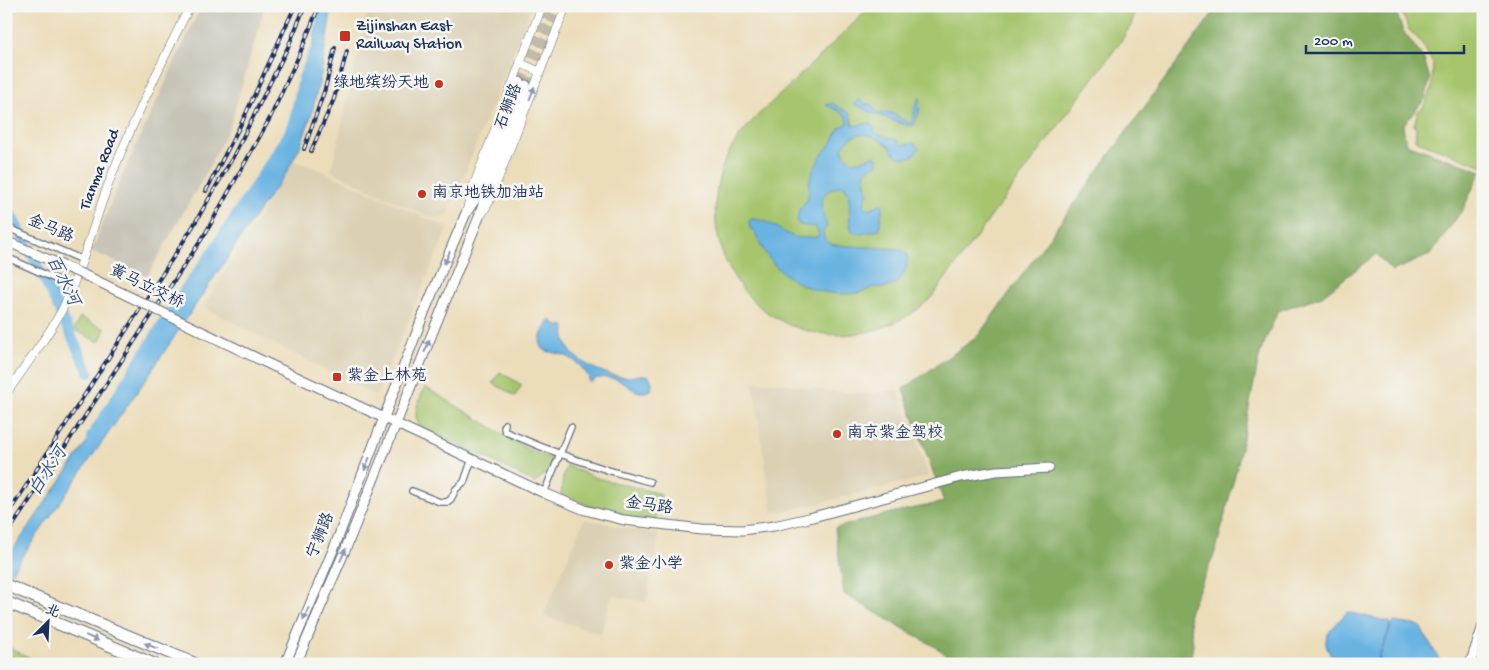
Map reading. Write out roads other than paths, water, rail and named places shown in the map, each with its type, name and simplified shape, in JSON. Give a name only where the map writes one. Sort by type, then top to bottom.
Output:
[{"type":"highway","points":[[6,585],[196,664]]},
{"type":"highway","points":[[10,604],[154,664]]},
{"type":"main road","name":"石狮路","points":[[385,418],[426,308],[466,213],[476,198],[523,83],[479,218],[396,424]]},
{"type":"main road","name":"黄马立交桥","points":[[6,241],[93,279],[271,365]]},
{"type":"main road","name":"金马路","points":[[271,365],[544,493],[585,510],[624,520],[702,530],[742,530],[774,526],[809,518],[961,477],[996,471],[1049,468]]},
{"type":"main road","name":"宁狮路","points":[[285,664],[336,543],[385,418]]},
{"type":"main road","name":"宁狮路","points":[[296,664],[346,548],[396,424]]},
{"type":"main road","points":[[1470,664],[1483,626]]},
{"type":"street","name":"Tianma Road","points":[[6,394],[55,322],[73,287],[100,208],[134,121],[157,70],[190,6]]},
{"type":"street","name":"石狮路","points":[[466,213],[470,194],[542,6]]},
{"type":"street","name":"石狮路","points":[[479,218],[490,202],[566,6]]},
{"type":"street","points":[[520,63],[540,72]]},
{"type":"street","name":"金马路","points":[[6,227],[83,260]]},
{"type":"street","points":[[6,257],[73,287]]},
{"type":"street","points":[[505,424],[506,432],[560,455],[650,482]]},
{"type":"street","points":[[544,493],[571,427]]},
{"type":"street","points":[[412,491],[440,502],[447,502],[464,482],[472,459]]},
{"type":"water","name":"白水河","points":[[319,6],[332,6],[321,74],[311,116],[300,147],[285,175],[6,580],[6,560],[116,400],[286,139],[293,123],[307,74]]},
{"type":"water","points":[[920,97],[919,112],[914,125],[909,126],[854,104],[856,101],[861,100],[865,104],[871,104],[879,113],[891,113],[909,123],[912,122]]},
{"type":"water","points":[[832,103],[850,114],[853,126],[870,123],[873,125],[875,133],[896,140],[902,145],[914,143],[919,148],[913,156],[901,158],[880,140],[864,134],[854,136],[842,148],[845,155],[852,162],[873,156],[878,158],[878,163],[867,170],[864,175],[868,191],[864,204],[870,209],[879,204],[883,205],[879,230],[861,234],[852,232],[849,196],[844,186],[832,189],[823,197],[822,201],[822,211],[827,227],[823,234],[830,243],[835,245],[899,249],[907,254],[903,275],[897,282],[887,287],[875,287],[857,293],[840,294],[822,292],[805,286],[790,278],[774,264],[750,228],[749,222],[751,219],[769,223],[794,237],[818,237],[816,227],[799,225],[797,221],[799,210],[808,199],[809,182],[813,170],[823,153],[832,143],[839,128],[848,123],[847,116],[826,105]]},
{"type":"water","points":[[550,320],[561,327],[562,325],[565,326],[565,338],[569,349],[579,360],[595,369],[612,375],[626,377],[649,376],[652,382],[651,390],[641,392],[633,390],[618,380],[609,378],[594,379],[592,382],[588,381],[589,377],[573,360],[541,347],[542,333]]},
{"type":"water","points":[[1348,612],[1390,622],[1391,624],[1376,664],[1337,664],[1327,648],[1327,637],[1334,626]]},
{"type":"water","points":[[1394,622],[1420,626],[1442,664],[1377,664]]},
{"type":"waterway","points":[[91,437],[185,289],[209,257],[288,135],[294,121],[303,78],[314,52]]},
{"type":"waterway","name":"百水河","points":[[6,204],[89,373]]},
{"type":"tunnel","points":[[520,82],[550,6]]},
{"type":"tunnel","points":[[526,85],[558,6]]},
{"type":"railway","points":[[206,191],[242,122],[295,6]]},
{"type":"railway","points":[[6,517],[192,228],[233,157],[288,47],[305,6]]},
{"type":"railway","points":[[6,536],[205,234],[270,118],[319,6]]},
{"type":"railway","points":[[304,149],[325,89],[335,48]]},
{"type":"railway","points":[[311,151],[334,99],[347,51]]},
{"type":"place","name":"Zijinshan East Railway Station","points":[[345,36]]},
{"type":"place","name":"绿地缤纷天地","points":[[439,84]]},
{"type":"place","name":"南京地铁加油站","points":[[422,194]]},
{"type":"place","name":"紫金上林苑","points":[[337,377]]},
{"type":"place","name":"南京紫金驾校","points":[[837,434]]},
{"type":"place","name":"紫金小学","points":[[609,565]]}]
